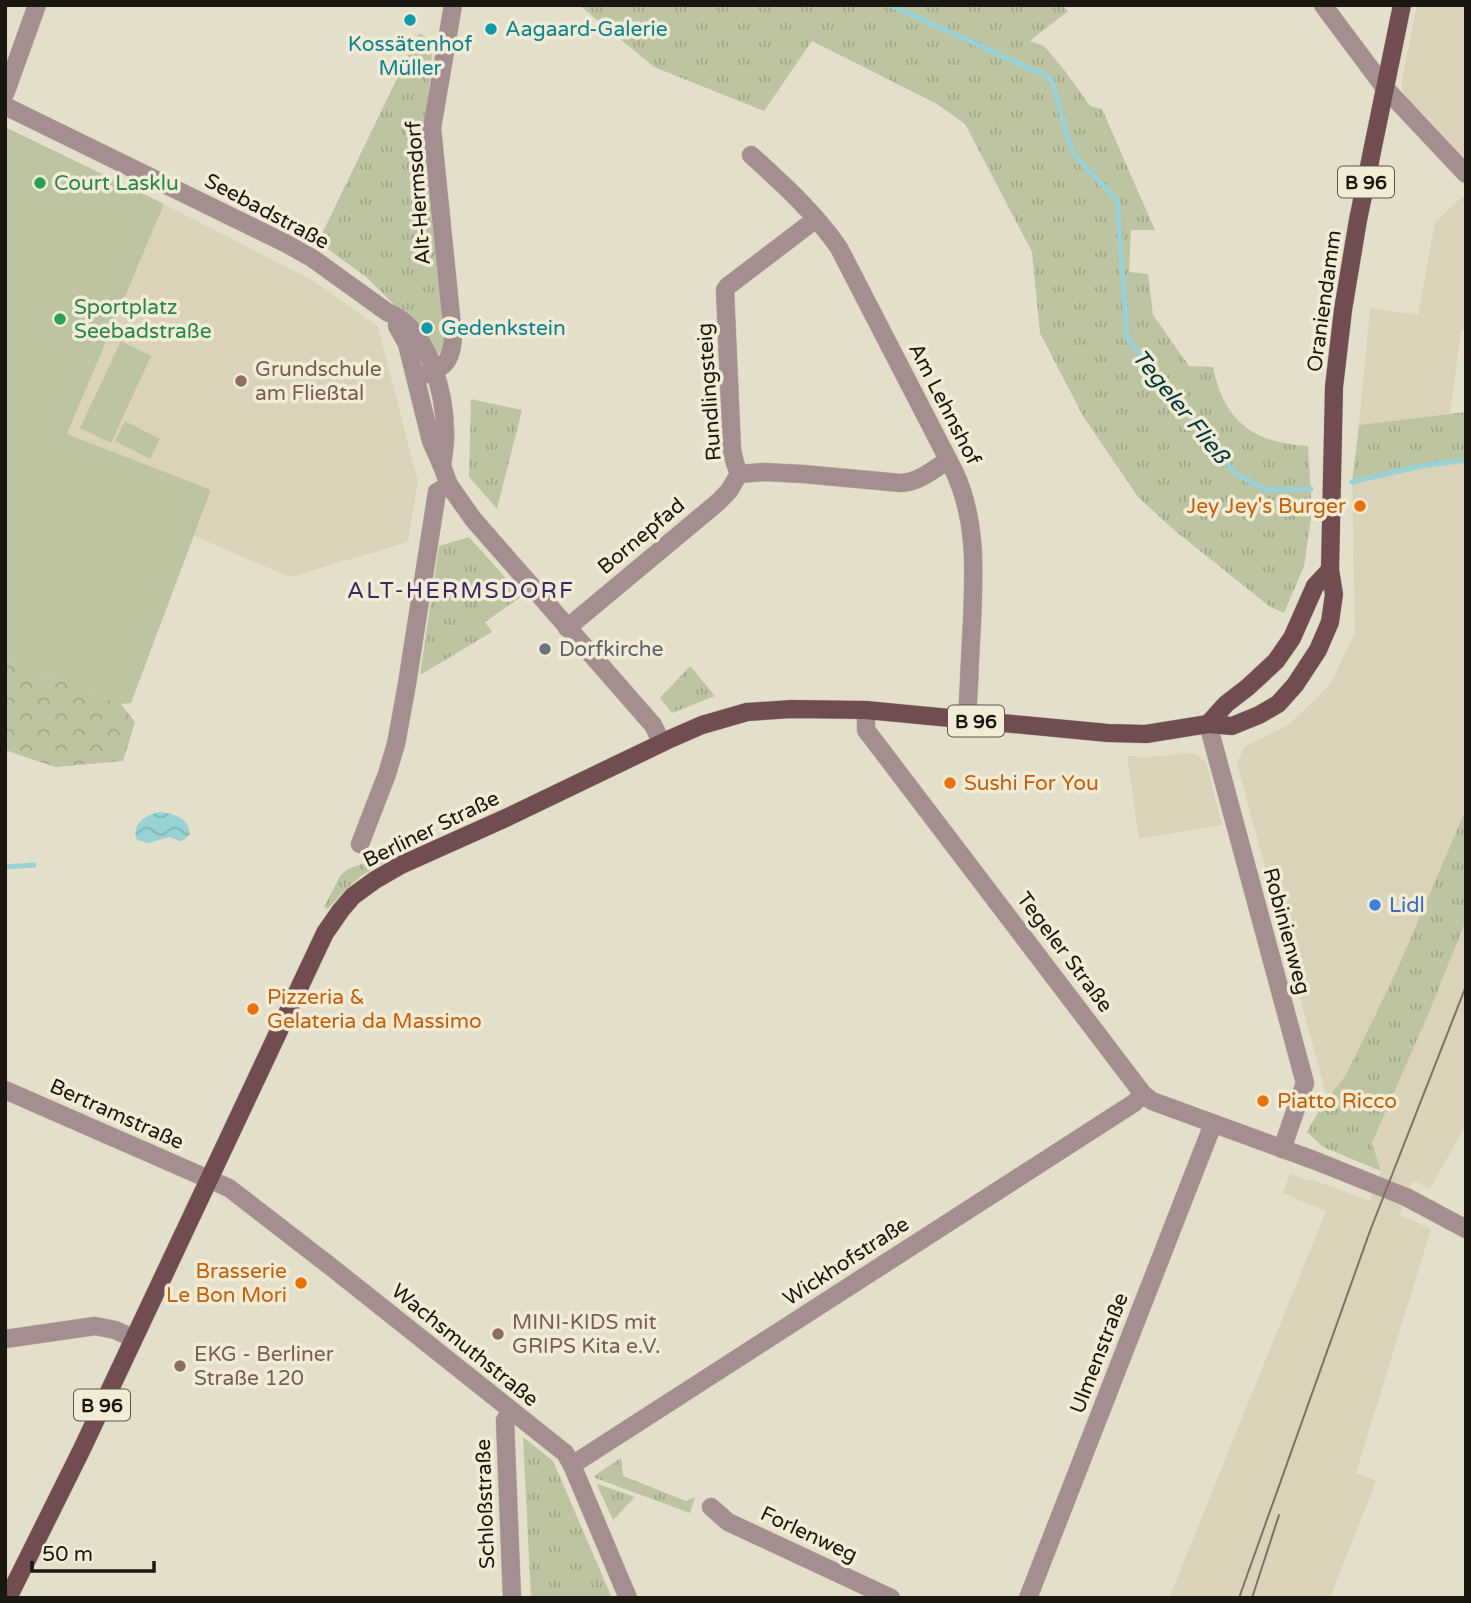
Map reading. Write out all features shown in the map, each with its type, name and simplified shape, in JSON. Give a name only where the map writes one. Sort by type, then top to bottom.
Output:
[{"type":"main road","name":"Oraniendamm","points":[[1333,487],[1334,387],[1343,310],[1358,220],[1402,5]]},
{"type":"main road","name":"Berliner Straße","points":[[8,1598],[82,1449],[321,942],[353,896],[401,865],[662,743],[702,726],[747,712],[792,709],[866,710],[1108,733],[1146,734],[1209,724],[1232,726],[1259,715],[1278,704],[1295,685],[1318,650],[1330,622],[1334,594],[1330,570],[1333,487]]},
{"type":"main road","points":[[1209,724],[1226,704],[1276,660],[1292,638],[1315,586],[1330,570]]},
{"type":"street","points":[[5,94],[37,5]]},
{"type":"street","name":"Alt-Hermsdorf","points":[[435,371],[448,362],[453,348],[432,128],[453,5]]},
{"type":"street","points":[[1323,5],[1385,88],[1466,174]]},
{"type":"street","name":"Seebadstraße","points":[[5,106],[312,258],[387,312],[407,344],[417,378]]},
{"type":"street","name":"Am Lehnshof","points":[[751,155],[832,238],[849,265],[964,493],[970,520],[974,580],[967,720]]},
{"type":"street","name":"Rundlingsteig","points":[[816,219],[725,290],[732,450],[740,474],[803,474],[910,483],[948,460]]},
{"type":"street","name":"Seebadstraße","points":[[387,312],[396,315],[412,330],[424,347],[435,371]]},
{"type":"street","points":[[442,466],[445,437],[441,394],[435,371],[417,378],[430,441],[449,485],[473,519],[653,725],[662,743]]},
{"type":"street","name":"Bornepfad","points":[[567,628],[717,503],[740,474]]},
{"type":"street","points":[[360,844],[396,744],[437,492],[449,485]]},
{"type":"street","name":"Tegeler Straße","points":[[866,710],[866,730],[1143,1094],[1152,1101],[1406,1197],[1466,1228]]},
{"type":"street","name":"Robinienweg","points":[[1209,724],[1304,1083],[1286,1150]]},
{"type":"street","name":"Bertramstraße","points":[[5,1090],[209,1180]]},
{"type":"street","name":"Wickhofstraße","points":[[572,1465],[1134,1103],[1143,1094]]},
{"type":"street","name":"Ulmenstraße","points":[[1028,1598],[1213,1124]]},
{"type":"street","name":"Wachsmuthstraße","points":[[209,1180],[242,1197],[565,1453],[628,1598]]},
{"type":"street","points":[[5,1339],[95,1326],[134,1338]]},
{"type":"street","name":"Schloßstraße","points":[[512,1411],[505,1420],[512,1598]]},
{"type":"street","name":"Forlenweg","points":[[710,1507],[728,1522],[891,1598]]},
{"type":"shaded area","points":[[1417,5],[1466,5],[1466,159],[1406,96],[1402,88]]},
{"type":"shaded area","points":[[1463,196],[1466,199],[1466,326],[1461,331],[1450,414],[1359,425],[1370,308],[1418,315],[1435,222]]},
{"type":"shaded area","name":"Grundschule am Fließtal","points":[[164,204],[314,281],[378,327],[418,482],[408,542],[290,577],[194,536],[211,491],[67,434]]},
{"type":"shaded area","points":[[1466,460],[1466,809],[1396,972],[1346,1075],[1327,1098],[1237,763],[1244,747],[1288,725],[1331,683],[1355,632],[1352,482],[1421,466]]},
{"type":"shaded area","points":[[1194,753],[1206,762],[1222,825],[1139,839],[1127,756]]},
{"type":"shaded area","points":[[1466,920],[1466,1124],[1430,1189],[1416,1182],[1411,1183],[1400,1215],[1431,1229],[1356,1473],[1376,1481],[1330,1598],[1169,1598],[1326,1211],[1283,1193],[1290,1174],[1369,1201],[1381,1171],[1372,1143]]},
{"type":"green space","points":[[579,5],[1062,5],[1068,11],[1030,41],[1044,46],[1090,106],[1102,109],[1155,230],[1131,230],[1129,272],[1148,274],[1153,315],[1189,366],[1213,367],[1225,402],[1244,426],[1272,440],[1308,446],[1312,512],[1304,566],[1284,613],[1269,606],[1174,530],[1138,497],[1083,416],[1040,333],[1032,252],[965,124],[937,104],[812,41],[764,111],[654,67]]},
{"type":"green space","points":[[419,33],[433,42],[427,109],[447,347],[437,355],[414,324],[365,276],[318,242]]},
{"type":"green space","name":"Sportplatz Seebadstraße","points":[[5,127],[164,204],[67,434],[211,490],[131,703],[121,704],[5,659]]},
{"type":"green space","points":[[121,341],[151,356],[111,443],[80,428]]},
{"type":"green space","points":[[471,399],[522,410],[497,509],[469,477]]},
{"type":"green space","points":[[1466,412],[1466,460],[1421,466],[1352,482],[1359,425]]},
{"type":"green space","points":[[125,421],[160,439],[150,459],[115,441]]},
{"type":"green space","points":[[469,537],[522,596],[485,622],[492,632],[420,675],[439,546]]},
{"type":"green space","points":[[5,659],[121,704],[135,722],[123,761],[55,767],[5,750]]},
{"type":"green space","points":[[690,666],[715,696],[672,713],[660,698]]},
{"type":"green space","points":[[1466,809],[1466,920],[1372,1143],[1381,1171],[1323,1147],[1307,1132],[1322,1105],[1346,1075],[1396,972]]},
{"type":"green space","points":[[385,856],[387,861],[361,876],[328,909],[324,907],[340,876],[348,869]]},
{"type":"green space","points":[[523,1437],[553,1461],[612,1598],[531,1598]]},
{"type":"green space","points":[[621,1458],[623,1476],[686,1501],[695,1497],[690,1513],[595,1478],[594,1476]]},
{"type":"green space","points":[[598,1484],[635,1497],[613,1520]]},
{"type":"water","points":[[159,812],[179,817],[187,824],[190,834],[182,841],[169,837],[149,843],[137,840],[136,830],[140,822]]},
{"type":"waterway","name":"Tegeler Fließ","points":[[890,5],[1051,78],[1073,154],[1117,200],[1127,338],[1235,473],[1266,490],[1311,489]]},
{"type":"waterway","name":"Tegeler Fließ","points":[[1352,482],[1421,466],[1466,460]]},
{"type":"waterway","points":[[5,867],[34,865]]},
{"type":"tram line","points":[[1239,1598],[1370,1231],[1466,986]]},
{"type":"tram line","points":[[1252,1598],[1279,1515]]},
{"type":"place","name":"Kossätenhof Müller","points":[[410,20]]},
{"type":"place","name":"Aagaard-Galerie","points":[[491,29]]},
{"type":"place","name":"Court Lasklu","points":[[40,183]]},
{"type":"place","name":"Sportplatz Seebadstraße","points":[[60,319]]},
{"type":"place","name":"Gedenkstein","points":[[427,328]]},
{"type":"place","name":"Grundschule am Fließtal","points":[[241,381]]},
{"type":"place","name":"Jey Jey's Burger","points":[[1360,506]]},
{"type":"place","name":"Dorfkirche","points":[[545,649]]},
{"type":"place","name":"Sushi For You","points":[[950,783]]},
{"type":"place","name":"Lidl","points":[[1375,905]]},
{"type":"place","name":"Pizzeria & Gelateria da Massimo","points":[[253,1009]]},
{"type":"place","name":"Piatto Ricco","points":[[1263,1101]]},
{"type":"place","name":"Brasserie Le Bon Mori","points":[[301,1283]]},
{"type":"place","name":"MINI-KIDS mit GRIPS Kita e.V.","points":[[498,1334]]},
{"type":"place","name":"EKG - Berliner Straße 120","points":[[180,1366]]},
{"type":"district","name":"ALT-HERMSDORF","points":[[461,590]]}]
